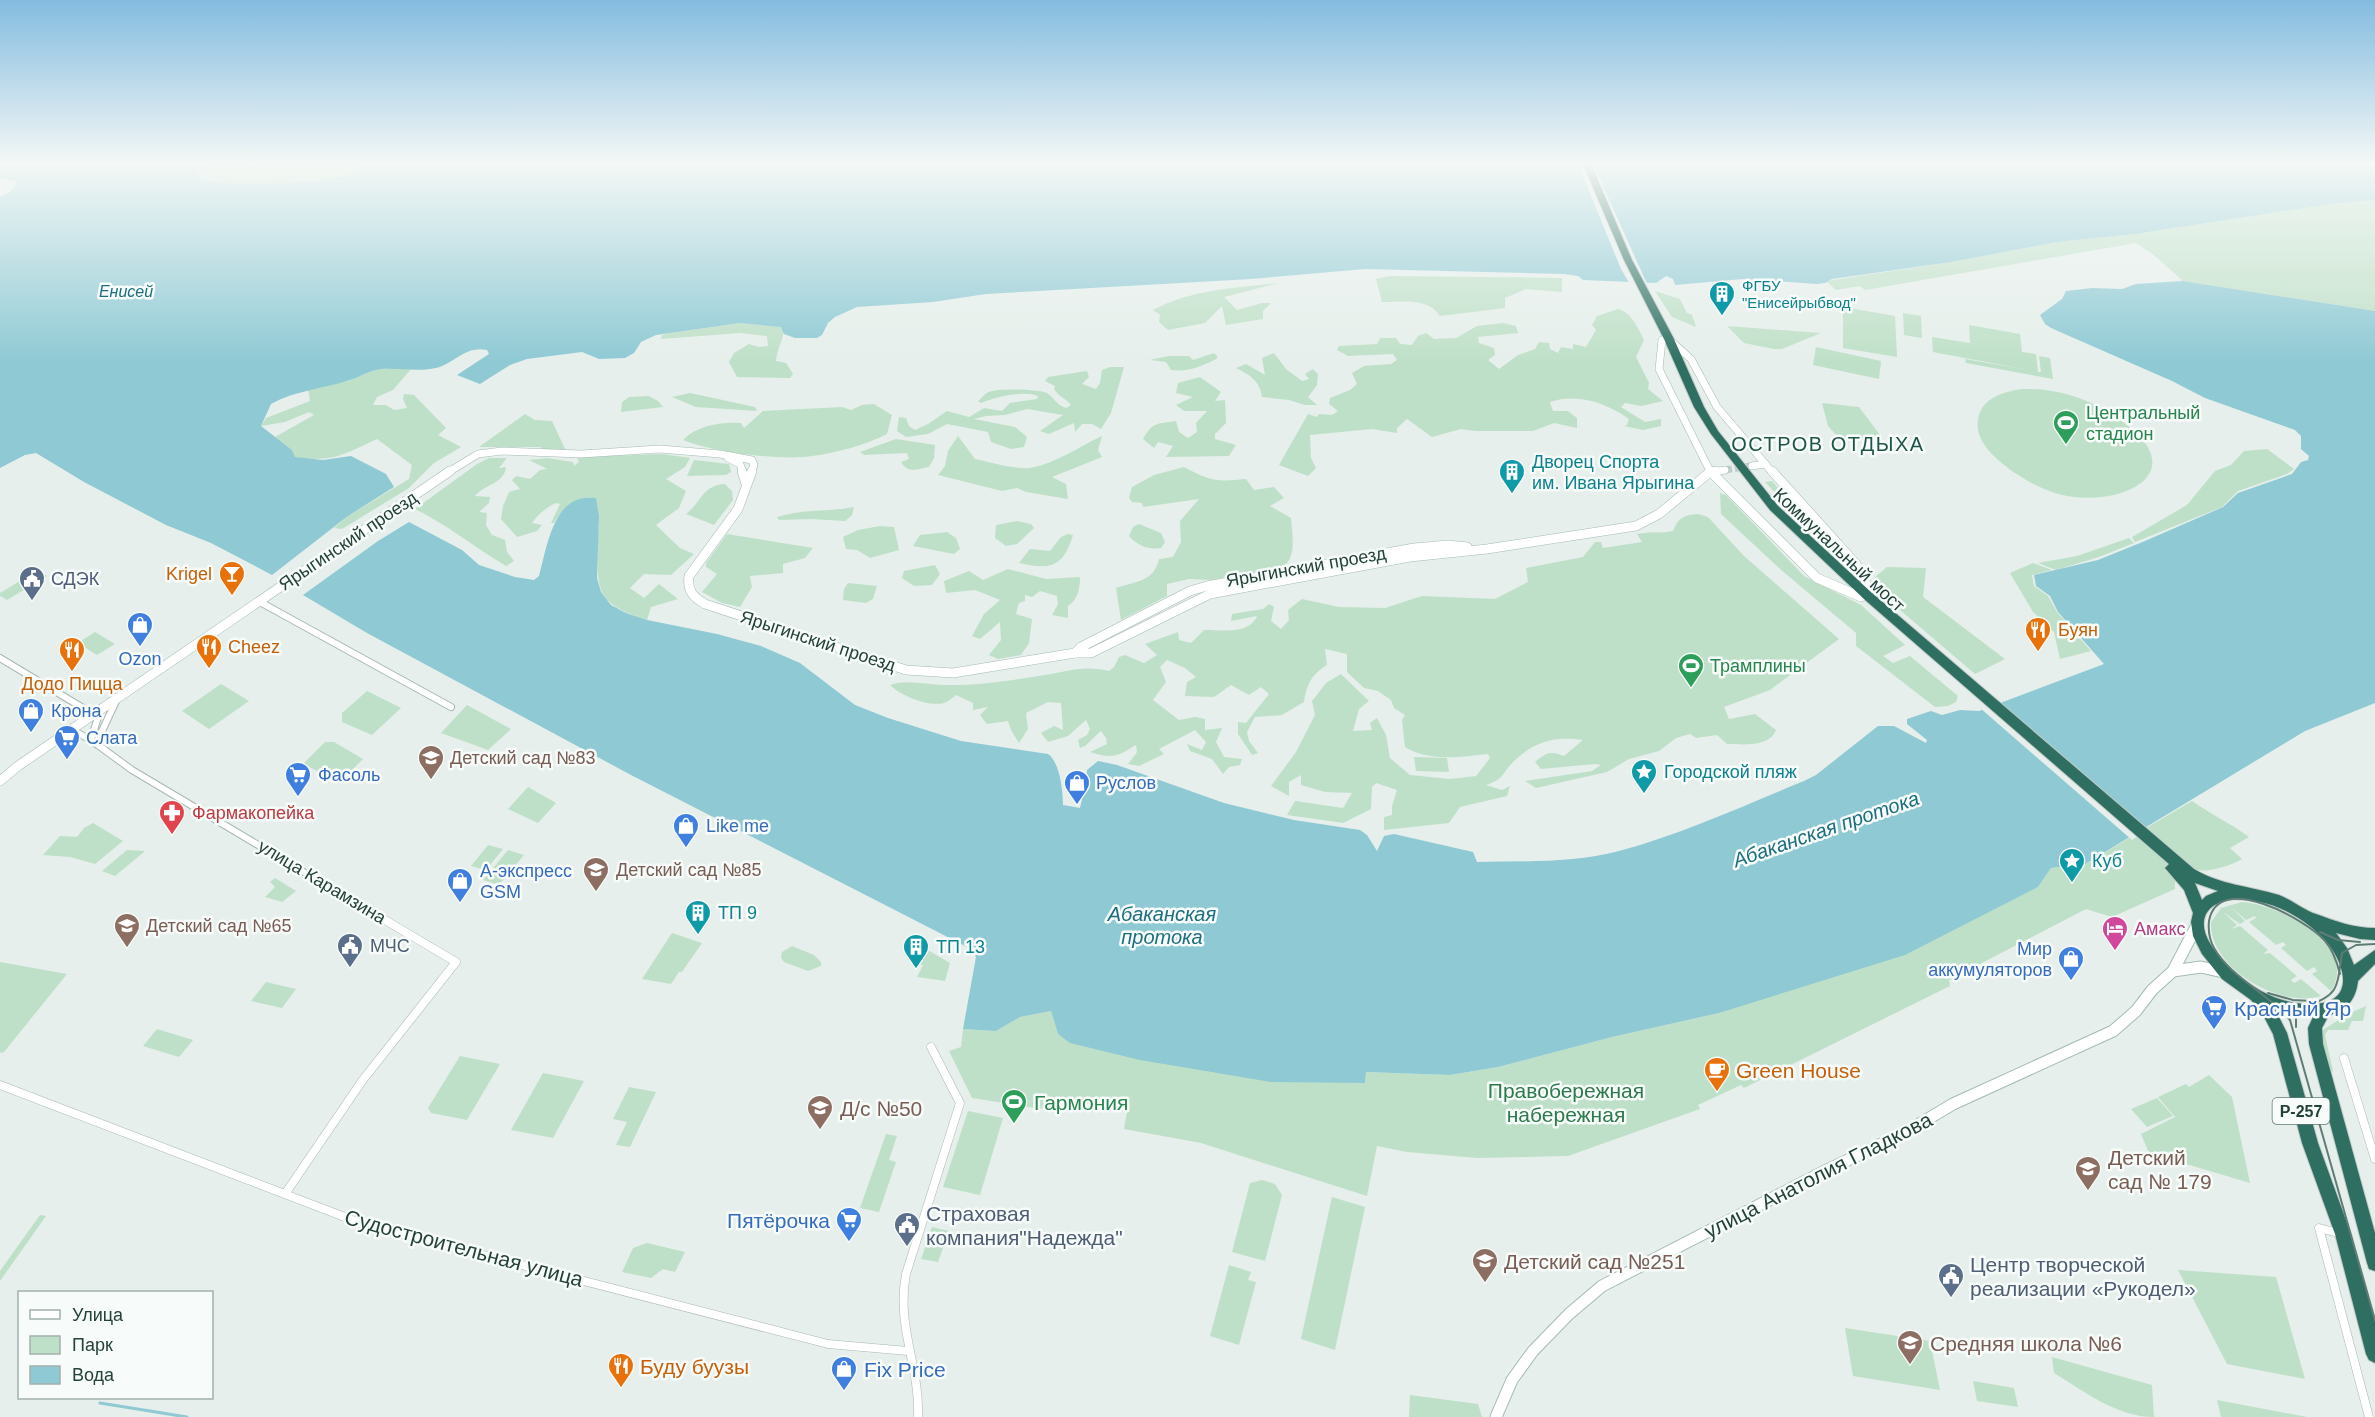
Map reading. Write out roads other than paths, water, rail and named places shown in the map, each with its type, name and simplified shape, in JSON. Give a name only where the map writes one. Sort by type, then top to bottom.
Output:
[{"type":"highway","name":"Коммунальный мост","points":[[1615,230],[1666,340],[1694,409],[1707,433],[1766,508],[1903,630],[2186,874]]},
{"type":"highway","points":[[2186,874],[2239,892],[2270,898],[2339,929],[2375,934]]},
{"type":"highway","points":[[2186,874],[2198,918]]},
{"type":"highway","points":[[2198,918],[2204,904],[2218,895],[2239,892]]},
{"type":"highway","points":[[2305,915],[2338,945],[2348,961],[2352,977],[2351,987],[2342,1002],[2324,1010]]},
{"type":"highway","name":"Р-257","points":[[2198,918],[2207,951],[2224,972],[2252,993],[2267,1008],[2280,1033],[2310,1143],[2343,1234],[2375,1354]]},
{"type":"highway","points":[[2352,977],[2375,956]]},
{"type":"highway","name":"Р-257","points":[[2252,993],[2289,1008],[2324,1010],[2315,1028],[2316,1044],[2375,1263]]},
{"type":"main road","points":[[1666,340],[1691,359],[1717,407],[1765,464],[1856,564],[1865,579],[1865,596],[1817,578],[1710,472],[1659,369],[1659,354],[1666,340]]},
{"type":"main road","name":"Ярыгинский проезд","points":[[0,781],[18,766],[478,454],[502,451],[581,454],[660,449],[720,454],[752,460],[754,465],[738,509],[689,576],[687,588],[691,596],[705,604],[906,670],[953,673],[1075,653],[1091,653],[1210,594],[1417,552],[1481,549],[1636,526],[1659,514],[1710,472]]},
{"type":"main road","points":[[720,454],[740,464],[747,487]]},
{"type":"main road","points":[[1752,466],[1765,464]]},
{"type":"main road","points":[[1710,472],[1725,470]]},
{"type":"main road","name":"улица Анатолия Гладкова","points":[[1496,1417],[1512,1380],[1533,1351],[1569,1314],[1602,1286],[1827,1170],[1906,1132],[1953,1104],[2113,1031],[2136,1011],[2152,990],[2173,971],[2198,918]]},
{"type":"main road","points":[[2173,971],[2201,967],[2224,972]]},
{"type":"street","points":[[260,602],[451,707]]},
{"type":"street","points":[[0,658],[99,719],[93,742]]},
{"type":"street","points":[[93,742],[117,699]]},
{"type":"street","points":[[72,730],[93,742]]},
{"type":"street","name":"улица Карамзина","points":[[93,742],[132,770],[456,962],[362,1081],[285,1194]]},
{"type":"street","points":[[918,1417],[916,1380],[908,1351],[901,1309],[903,1284],[960,1103],[931,1047]]},
{"type":"street","points":[[2344,1058],[2375,1159]]},
{"type":"street","name":"Судостроительная улица","points":[[0,1085],[382,1230],[828,1344],[908,1351]]},
{"type":"street","points":[[2343,1234],[2319,1228],[2369,1417]]},
{"type":"water","name":"Енисей","points":[[0,230],[2160,230],[2057,242],[1951,262],[1832,279],[1817,284],[1743,279],[1675,285],[1673,279],[1666,276],[1656,283],[1583,280],[1578,276],[1564,274],[1365,269],[1251,279],[986,294],[933,302],[857,307],[835,317],[828,323],[822,335],[817,338],[795,338],[784,334],[781,327],[740,323],[656,335],[641,342],[634,353],[625,358],[599,359],[582,352],[527,359],[510,365],[480,384],[457,375],[489,354],[487,350],[473,350],[436,368],[377,370],[354,379],[280,399],[271,404],[261,426],[292,450],[295,457],[323,460],[351,456],[386,474],[394,487],[348,516],[272,575],[211,543],[166,525],[84,482],[36,453],[25,455],[0,468]]},
{"type":"water","name":"Абаканская протока","points":[[2183,281],[2375,311],[2375,703],[2305,731],[2085,864],[2051,868],[2038,887],[1905,955],[1719,1013],[1612,1037],[1498,1067],[1450,1075],[1366,1072],[1365,1083],[1271,1082],[1140,1060],[1070,1043],[1058,1034],[1051,1011],[1020,1017],[996,1031],[963,1029],[976,957],[971,949],[631,775],[367,633],[303,595],[378,541],[409,522],[462,550],[479,565],[515,577],[534,580],[539,576],[549,537],[562,512],[570,503],[582,498],[596,498],[599,517],[597,578],[601,592],[611,605],[647,620],[717,634],[761,646],[800,663],[855,705],[888,718],[961,741],[1048,754],[1058,770],[1063,805],[1080,808],[1087,770],[1098,761],[1117,765],[1224,803],[1294,820],[1360,830],[1367,835],[1377,851],[1384,836],[1394,834],[1473,852],[1477,862],[1548,861],[1602,855],[1689,828],[1804,781],[1816,775],[1878,726],[1894,726],[1926,743],[1927,740],[1907,724],[1907,719],[1931,711],[1942,715],[1960,710],[1979,711],[2104,664],[2058,612],[2050,596],[2036,586],[2034,575],[2098,560],[2145,541],[2223,507],[2238,493],[2292,474],[2301,462],[2308,460],[2309,456],[2301,449],[2301,436],[2295,430],[2205,398],[2172,381],[2051,328],[2045,324],[2040,315],[2062,299],[2066,291],[2092,288],[2122,289],[2136,284]]},
{"type":"waterway","points":[[100,1403],[187,1417]]},
{"type":"tunnel","points":[[1725,470],[1750,466]]},
{"type":"tram line","points":[[2339,971],[2330,948],[2315,932],[2283,912],[2264,904],[2245,899],[2228,900],[2216,906],[2209,921],[2210,938],[2221,959],[2290,1020],[2375,1320]]},
{"type":"tram line","points":[[2320,932],[2338,940],[2360,942]]},
{"type":"tram line","points":[[2339,971],[2342,953],[2356,945],[2375,944]]},
{"type":"tram line","points":[[2296,1027],[2296,1011],[2327,997],[2336,986],[2339,971]]},
{"type":"tram line","points":[[2268,993],[2293,1000],[2312,1001]]},
{"type":"place","name":"ФГБУ \"Енисейрыбвод\"","points":[[1722,317]]},
{"type":"place","name":"Центральный стадион","points":[[2066,446]]},
{"type":"place","name":"Дворец Спорта им. Ивана Ярыгина","points":[[1512,495]]},
{"type":"place","name":"Krigel","points":[[232,597]]},
{"type":"place","name":"СДЭК","points":[[32,602]]},
{"type":"place","name":"Ozon","points":[[140,648]]},
{"type":"place","name":"Буян","points":[[2038,653]]},
{"type":"place","name":"Cheez","points":[[209,670]]},
{"type":"place","name":"Додо Пицца","points":[[72,673]]},
{"type":"place","name":"Трамплины","points":[[1691,689]]},
{"type":"place","name":"Крона","points":[[31,734]]},
{"type":"place","name":"Слата","points":[[67,761]]},
{"type":"place","name":"Детский сад №83","points":[[431,781]]},
{"type":"place","name":"Городской пляж","points":[[1644,795]]},
{"type":"place","name":"Фасоль","points":[[298,798]]},
{"type":"place","name":"Руслов","points":[[1077,806]]},
{"type":"place","name":"Фармакопейка","points":[[172,836]]},
{"type":"place","name":"Like me","points":[[686,849]]},
{"type":"place","name":"Куб","points":[[2072,884]]},
{"type":"place","name":"Детский сад №85","points":[[596,893]]},
{"type":"place","name":"А-экспресс GSM","points":[[460,904]]},
{"type":"place","name":"ТП 9","points":[[698,936]]},
{"type":"place","name":"Детский сад №65","points":[[127,949]]},
{"type":"place","name":"Амакс","points":[[2115,952]]},
{"type":"place","name":"МЧС","points":[[350,969]]},
{"type":"place","name":"ТП 13","points":[[916,970]]},
{"type":"place","name":"Мир аккумуляторов","points":[[2071,982]]},
{"type":"place","name":"Красный Яр","points":[[2214,1031]]},
{"type":"place","name":"Green House","points":[[1717,1093]]},
{"type":"place","name":"Гармония","points":[[1014,1125]]},
{"type":"place","name":"Д/с №50","points":[[820,1131]]},
{"type":"place","name":"Детский сад № 179","points":[[2088,1192]]},
{"type":"place","name":"Пятёрочка","points":[[849,1243]]},
{"type":"place","name":"Страховая компания\"Надежда\"","points":[[907,1248]]},
{"type":"place","name":"Детский сад №251","points":[[1485,1284]]},
{"type":"place","name":"Центр творческой реализации «Рукодел»","points":[[1951,1299]]},
{"type":"place","name":"Средняя школа №6","points":[[1910,1366]]},
{"type":"place","name":"Буду буузы","points":[[621,1389]]},
{"type":"place","name":"Fix Price","points":[[844,1392]]},
{"type":"district","name":"ОСТРОВ ОТДЫХА","points":[[1828,444]]},
{"type":"park label","name":"Правобережная набережная","points":[[1566,1102]]}]
